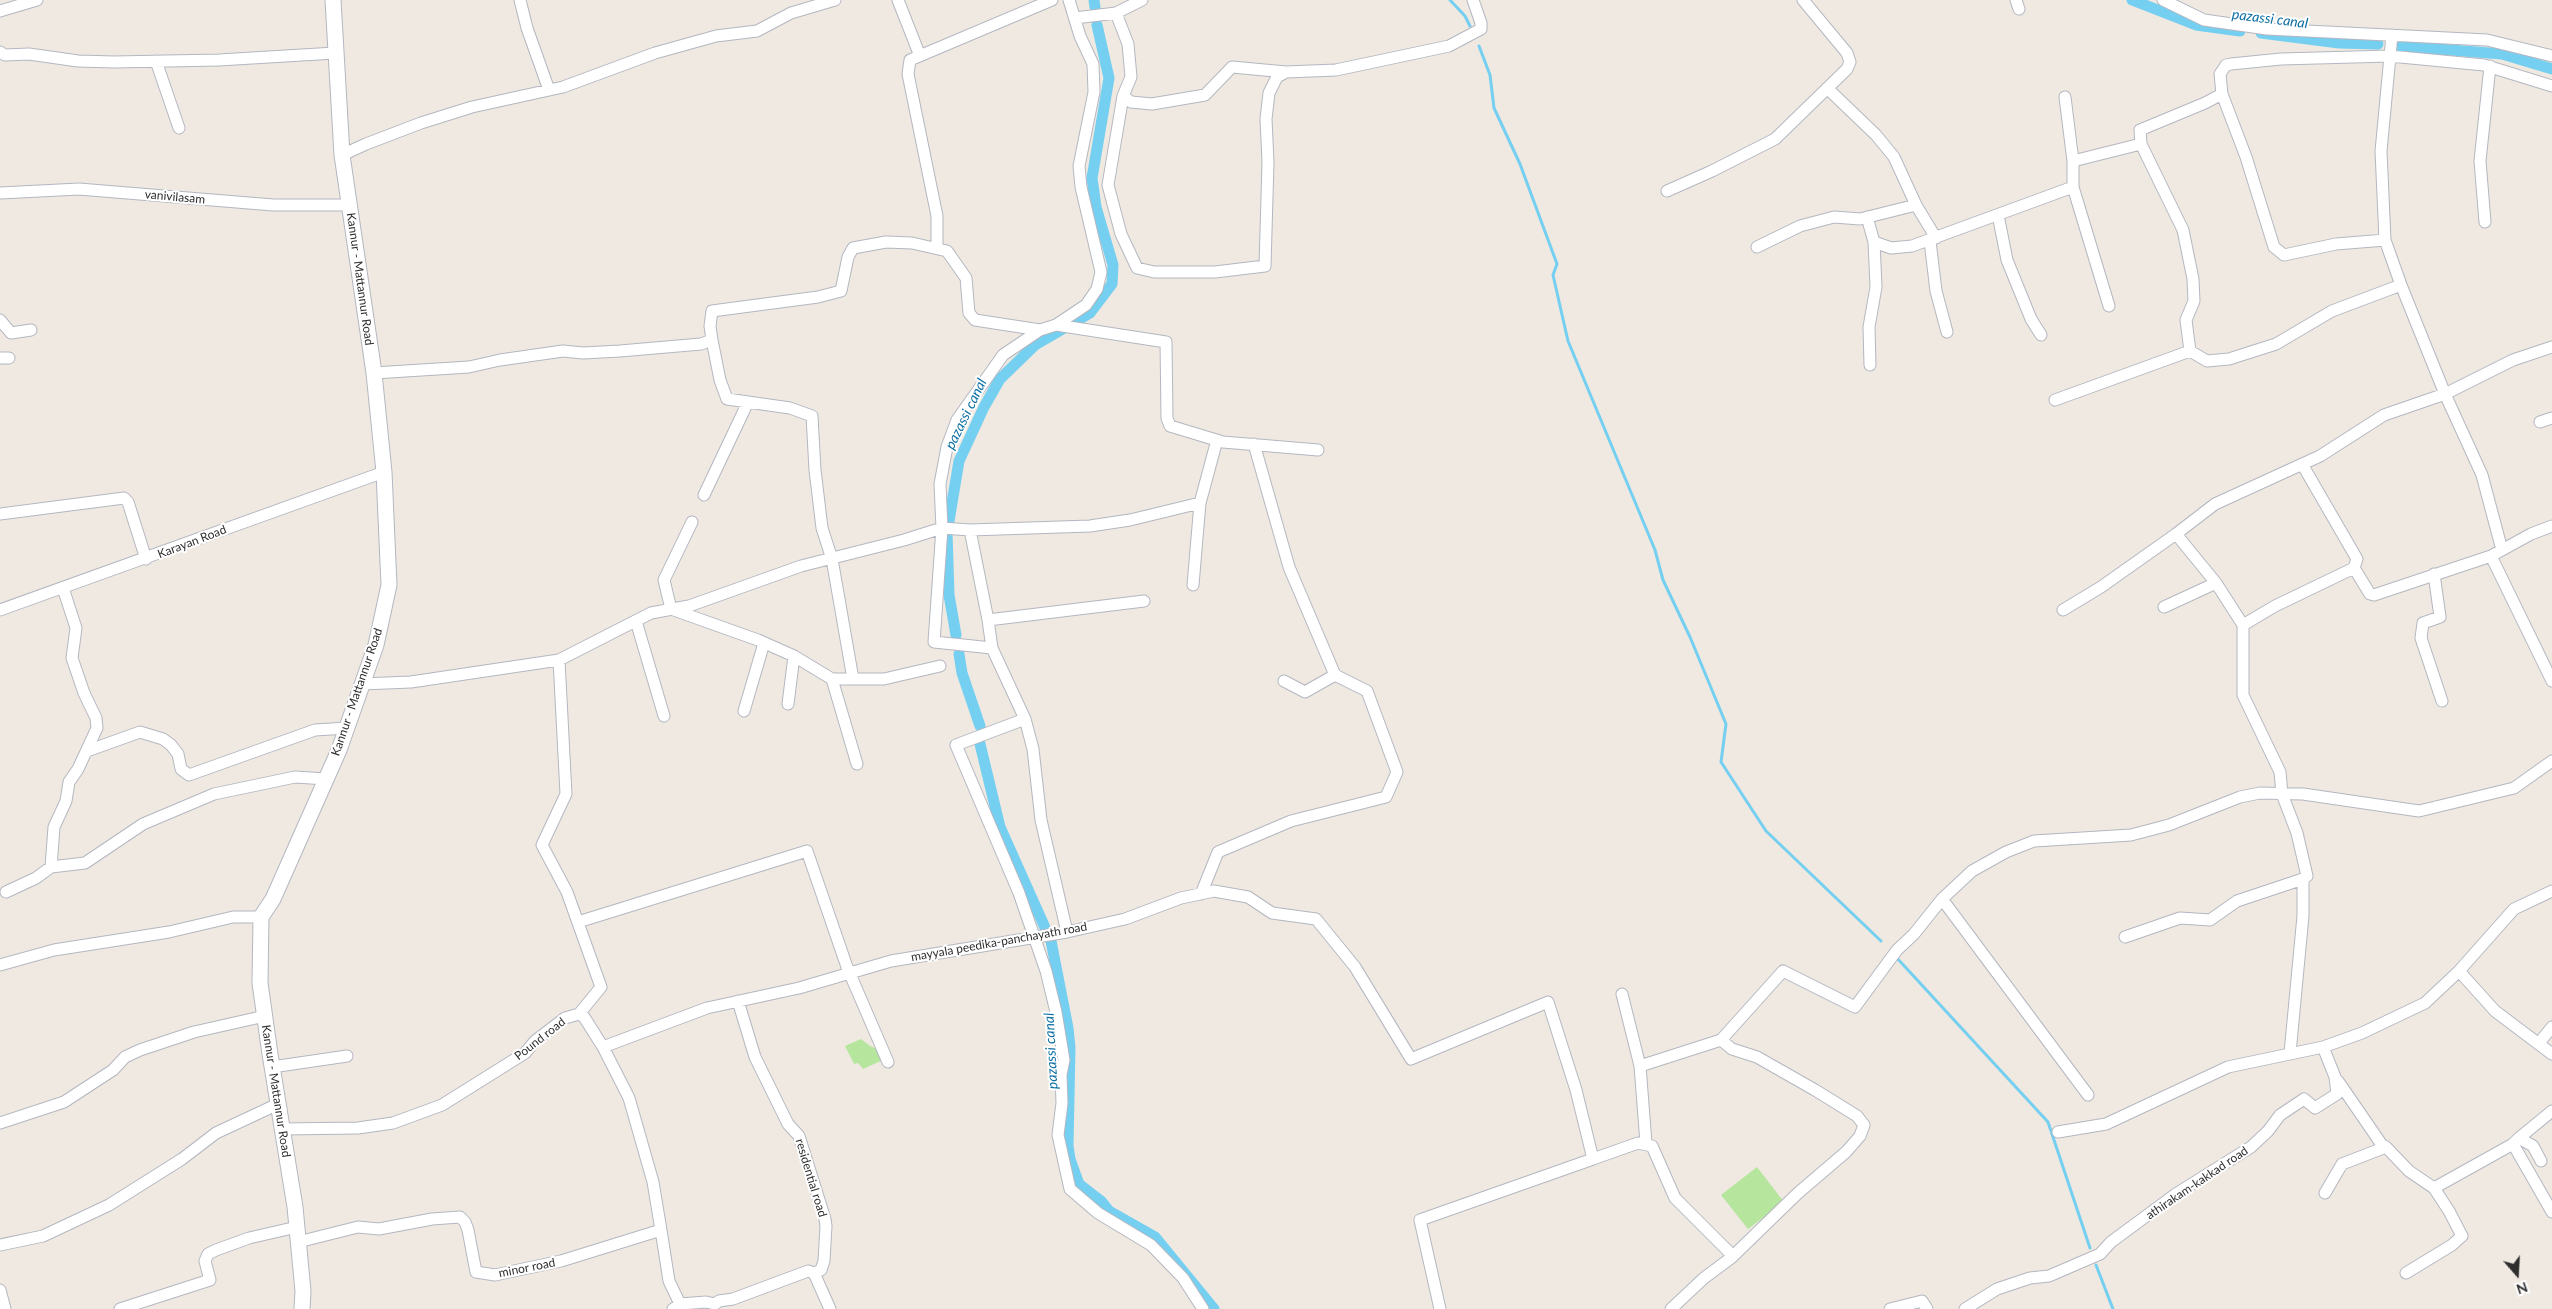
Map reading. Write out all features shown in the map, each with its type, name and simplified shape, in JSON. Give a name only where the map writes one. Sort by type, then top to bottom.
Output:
[{"type":"main road","name":"Kannur - Mattannur Road","points":[[302,1309],[304,1291],[298,1235],[260,983],[261,917],[273,899],[347,728],[376,645],[389,585],[384,472],[374,373],[342,156],[333,0]]},
{"type":"street","points":[[0,11],[37,0]]},
{"type":"street","points":[[520,0],[527,28],[549,90]]},
{"type":"street","points":[[342,156],[366,144],[421,123],[472,107],[549,90],[673,48],[716,36],[758,30],[791,13],[835,0]]},
{"type":"street","points":[[898,0],[920,56]]},
{"type":"street","points":[[937,248],[937,216],[908,74],[910,60],[1052,0]]},
{"type":"street","points":[[992,648],[934,642],[942,528],[940,484],[947,447],[957,420],[1003,355],[1040,330],[1056,325],[1086,305],[1097,288],[1101,272],[1080,187],[1079,166],[1094,92],[1093,64],[1069,0]]},
{"type":"street","points":[[1075,18],[1116,13],[1142,0]]},
{"type":"street","points":[[1124,96],[1131,102],[1152,104],[1205,95],[1232,67],[1286,72],[1336,70],[1448,46],[1481,30],[1481,23],[1473,0]]},
{"type":"street","points":[[1667,191],[1712,171],[1775,139],[1847,69],[1850,62],[1847,53],[1803,0]]},
{"type":"street","points":[[2163,0],[2204,20],[2267,29],[2487,40],[2552,56]]},
{"type":"street","points":[[1116,13],[1128,44],[1131,77],[1124,96],[1113,147],[1108,185],[1122,234],[1136,268],[1154,272],[1252,269],[1265,266],[1268,162],[1266,119],[1269,93],[1277,77],[1286,72]]},
{"type":"street","points":[[2392,35],[2382,151],[2385,240],[2445,394],[2482,475],[2496,534],[2496,553],[2552,681]]},
{"type":"street","points":[[0,52],[5,55],[29,54],[78,61],[219,60],[335,53]]},
{"type":"street","points":[[2385,240],[2336,244],[2284,255],[2274,246],[2244,153],[2222,94],[2220,74],[2226,65],[2281,58],[2390,56],[2490,66],[2552,86]]},
{"type":"street","points":[[156,61],[180,128]]},
{"type":"street","points":[[2485,222],[2480,161],[2490,66]]},
{"type":"street","points":[[1827,88],[1876,135],[1894,157],[1933,239],[1936,291],[1947,332]]},
{"type":"street","points":[[2190,351],[2186,320],[2194,301],[2193,279],[2183,230],[2141,144],[2140,130],[2222,94]]},
{"type":"street","points":[[2065,97],[2068,106],[2073,161],[2073,187],[2109,306]]},
{"type":"street","points":[[2073,161],[2141,144]]},
{"type":"street","points":[[1874,242],[1891,248],[1933,239],[2073,187]]},
{"type":"street","name":"vanivilasam","points":[[0,193],[78,189],[273,205],[349,205]]},
{"type":"street","points":[[1757,247],[1800,226],[1834,217],[1867,218],[1916,205]]},
{"type":"street","points":[[1998,215],[2006,260],[2031,319],[2041,335]]},
{"type":"street","points":[[1867,218],[1874,242],[1876,287],[1868,333],[1870,365]]},
{"type":"street","points":[[853,679],[832,559],[822,528],[815,470],[812,416],[790,408],[727,398],[720,380],[712,340],[710,326],[712,311],[818,297],[841,291],[848,257],[853,248],[886,242],[912,243],[948,251],[966,278],[971,317],[975,320],[1040,330]]},
{"type":"street","points":[[2190,351],[2207,361],[2229,359],[2276,344],[2332,311],[2401,285]]},
{"type":"street","points":[[0,320],[12,333],[32,330]]},
{"type":"street","points":[[1056,325],[1166,342],[1167,418],[1170,426],[1217,440],[1318,450]]},
{"type":"street","points":[[374,373],[470,367],[500,360],[563,351],[582,353],[656,349],[701,344],[712,340]]},
{"type":"street","points":[[2063,610],[2101,587],[2215,504],[2320,456],[2384,415],[2445,394],[2512,360],[2552,347]]},
{"type":"street","points":[[2055,400],[2190,351]]},
{"type":"street","points":[[704,495],[748,402]]},
{"type":"street","points":[[2540,422],[2552,418]]},
{"type":"street","points":[[1193,585],[1200,503],[1217,440]]},
{"type":"street","points":[[1201,894],[1218,852],[1292,821],[1386,797],[1397,772],[1367,691],[1335,675],[1289,567],[1254,444]]},
{"type":"street","points":[[2243,625],[2292,597],[2354,568],[2357,559],[2302,464]]},
{"type":"street","name":"Karayan Road","points":[[0,610],[384,472]]},
{"type":"street","points":[[0,514],[124,498],[128,502],[146,559]]},
{"type":"street","points":[[362,684],[411,682],[559,660],[651,613],[689,606],[800,566],[832,559],[942,528],[970,530],[1090,526],[1130,520],[1200,503]]},
{"type":"street","points":[[670,609],[664,580],[692,522]]},
{"type":"street","points":[[2354,568],[2370,594],[2374,595],[2496,553],[2530,534],[2552,526]]},
{"type":"street","points":[[970,530],[992,648],[1025,719],[1033,749],[1041,820],[1063,933]]},
{"type":"street","points":[[2125,937],[2180,918],[2210,920],[2237,901],[2307,876],[2297,833],[2282,794],[2280,772],[2243,694],[2243,625],[2216,583],[2176,534]]},
{"type":"street","points":[[2434,574],[2440,617],[2423,623],[2421,638],[2442,702]]},
{"type":"street","points":[[2164,607],[2216,583]]},
{"type":"street","points":[[51,867],[54,827],[66,801],[69,782],[87,751],[97,728],[96,718],[84,693],[72,658],[76,628],[63,588]]},
{"type":"street","points":[[988,620],[1144,601]]},
{"type":"street","points":[[670,609],[764,643],[794,656],[832,679],[884,679],[940,666]]},
{"type":"street","points":[[636,621],[664,716]]},
{"type":"street","points":[[744,712],[764,643]]},
{"type":"street","points":[[788,704],[794,656]]},
{"type":"street","points":[[559,660],[566,794],[542,844],[567,892],[601,987],[580,1014]]},
{"type":"street","points":[[1284,681],[1305,692],[1335,675]]},
{"type":"street","points":[[832,679],[857,764]]},
{"type":"street","points":[[1025,719],[956,745],[1036,936],[1056,1012],[1064,1060],[1061,1076],[1062,1103],[1058,1135],[1070,1189],[1098,1213],[1151,1245],[1183,1278],[1203,1309]]},
{"type":"street","points":[[87,751],[140,732],[163,739],[171,745],[178,754],[181,769],[189,775],[315,730],[347,728]]},
{"type":"street","points":[[1640,1066],[1721,1040],[1782,972],[1855,1007],[1897,950],[1914,934],[1942,899],[1972,871],[2034,841],[2131,835],[2169,825],[2240,797],[2260,793],[2303,794],[2419,811],[2514,788],[2552,761]]},
{"type":"street","points":[[6,892],[36,878],[51,867],[85,863],[143,824],[214,794],[295,776],[326,779]]},
{"type":"street","points":[[578,922],[807,851],[850,974],[888,1062]]},
{"type":"street","points":[[2290,1053],[2303,916],[2303,879]]},
{"type":"street","name":"mayyala peedika-panchayath road","points":[[603,1047],[707,1008],[850,974],[891,960],[1063,933],[1125,919],[1181,898],[1214,891],[1248,897],[1272,913],[1316,918],[1355,967],[1411,1058],[1548,1002],[1576,1090],[1593,1159]]},
{"type":"street","points":[[2058,1132],[2106,1124],[2228,1067],[2323,1047],[2362,1033],[2425,1003],[2459,971],[2514,909],[2552,891]]},
{"type":"street","points":[[1942,899],[2088,1095]]},
{"type":"street","points":[[0,965],[54,950],[169,932],[233,917],[261,917]]},
{"type":"street","points":[[2459,971],[2495,1011],[2552,1054]]},
{"type":"street","points":[[1622,994],[1640,1066],[1646,1143]]},
{"type":"street","name":"residential road","points":[[738,1001],[758,1063],[788,1124],[799,1136],[826,1226],[824,1261],[821,1270],[814,1273]]},
{"type":"street","name":"Pound road","points":[[282,1129],[358,1128],[393,1123],[442,1105],[525,1053],[535,1041],[565,1018],[580,1014],[584,1017],[603,1047],[629,1098],[653,1182],[660,1230]]},
{"type":"street","points":[[0,1123],[64,1102],[112,1070],[125,1057],[140,1050],[194,1032],[265,1016]]},
{"type":"street","points":[[2539,1043],[2552,1027]]},
{"type":"street","points":[[1671,1309],[1704,1278],[1734,1256],[1798,1193],[1846,1152],[1860,1136],[1864,1125],[1857,1116],[1815,1090],[1757,1057],[1732,1049],[1721,1040]]},
{"type":"street","points":[[2323,1047],[2335,1077],[2382,1145],[2409,1171],[2434,1188],[2462,1236],[2452,1245],[2406,1273]]},
{"type":"street","points":[[272,1067],[347,1056]]},
{"type":"street","name":"athirakam-kakkad road","points":[[1965,1309],[1997,1289],[2030,1278],[2048,1276],[2100,1254],[2112,1242],[2176,1194],[2251,1147],[2268,1131],[2280,1115],[2304,1100],[2315,1108],[2337,1094],[2335,1077]]},
{"type":"street","points":[[0,1244],[43,1236],[109,1205],[182,1159],[216,1133],[278,1104]]},
{"type":"street","points":[[2434,1188],[2516,1141],[2552,1111]]},
{"type":"street","points":[[2516,1141],[2533,1146],[2541,1161]]},
{"type":"street","points":[[2516,1141],[2552,1212]]},
{"type":"street","points":[[1440,1309],[1420,1220],[1638,1143],[1646,1143],[1652,1146],[1675,1198],[1734,1256]]},
{"type":"street","points":[[2325,1193],[2342,1164],[2386,1147]]},
{"type":"street","name":"minor road","points":[[298,1235],[358,1227],[379,1229],[432,1219],[460,1217],[465,1222],[476,1272],[495,1275],[561,1261],[660,1230]]},
{"type":"street","points":[[660,1230],[676,1307],[706,1302],[715,1307],[718,1301],[733,1299],[762,1290],[808,1271],[814,1273],[830,1309]]},
{"type":"street","points":[[120,1309],[210,1280],[205,1261],[208,1254],[216,1250],[249,1238],[298,1235]]},
{"type":"street","points":[[0,1290],[5,1309]]},
{"type":"street","points":[[1890,1309],[1922,1301],[1927,1309]]},
{"type":"green space","points":[[861,1039],[870,1046],[882,1051],[883,1060],[863,1069],[858,1063],[854,1064],[845,1046]]},
{"type":"green space","points":[[1757,1167],[1784,1202],[1748,1229],[1721,1195]]},
{"type":"waterway","name":"pazassi canal","points":[[1094,0],[1095,7]]},
{"type":"waterway","points":[[1450,0],[1465,16],[1470,26]]},
{"type":"waterway","name":"pazassi canal","points":[[2132,0],[2196,25],[2240,31]]},
{"type":"waterway","name":"pazassi canal","points":[[956,635],[949,595],[947,533],[959,461],[984,407],[1000,379],[1035,345],[1090,313],[1112,284],[1113,265],[1096,207],[1092,178],[1109,78],[1097,25]]},
{"type":"waterway","name":"pazassi canal","points":[[2261,33],[2339,43],[2378,44]]},
{"type":"waterway","points":[[1479,46],[1490,75],[1494,108],[1520,164],[1557,264],[1553,275],[1568,341],[1655,550],[1663,580],[1690,637],[1726,724],[1721,762],[1766,831],[1881,941]]},
{"type":"waterway","name":"pazassi canal","points":[[2400,46],[2502,54],[2552,69]]},
{"type":"waterway","name":"pazassi canal","points":[[959,654],[962,673],[980,726]]},
{"type":"waterway","name":"pazassi canal","points":[[980,744],[1000,827],[1051,941],[1068,1028],[1070,1048],[1068,1146],[1070,1159],[1079,1184],[1101,1201],[1109,1211],[1155,1237],[1214,1309]]},
{"type":"waterway","points":[[1896,957],[2048,1122],[2090,1248]]},
{"type":"waterway","points":[[2096,1265],[2113,1309]]}]
